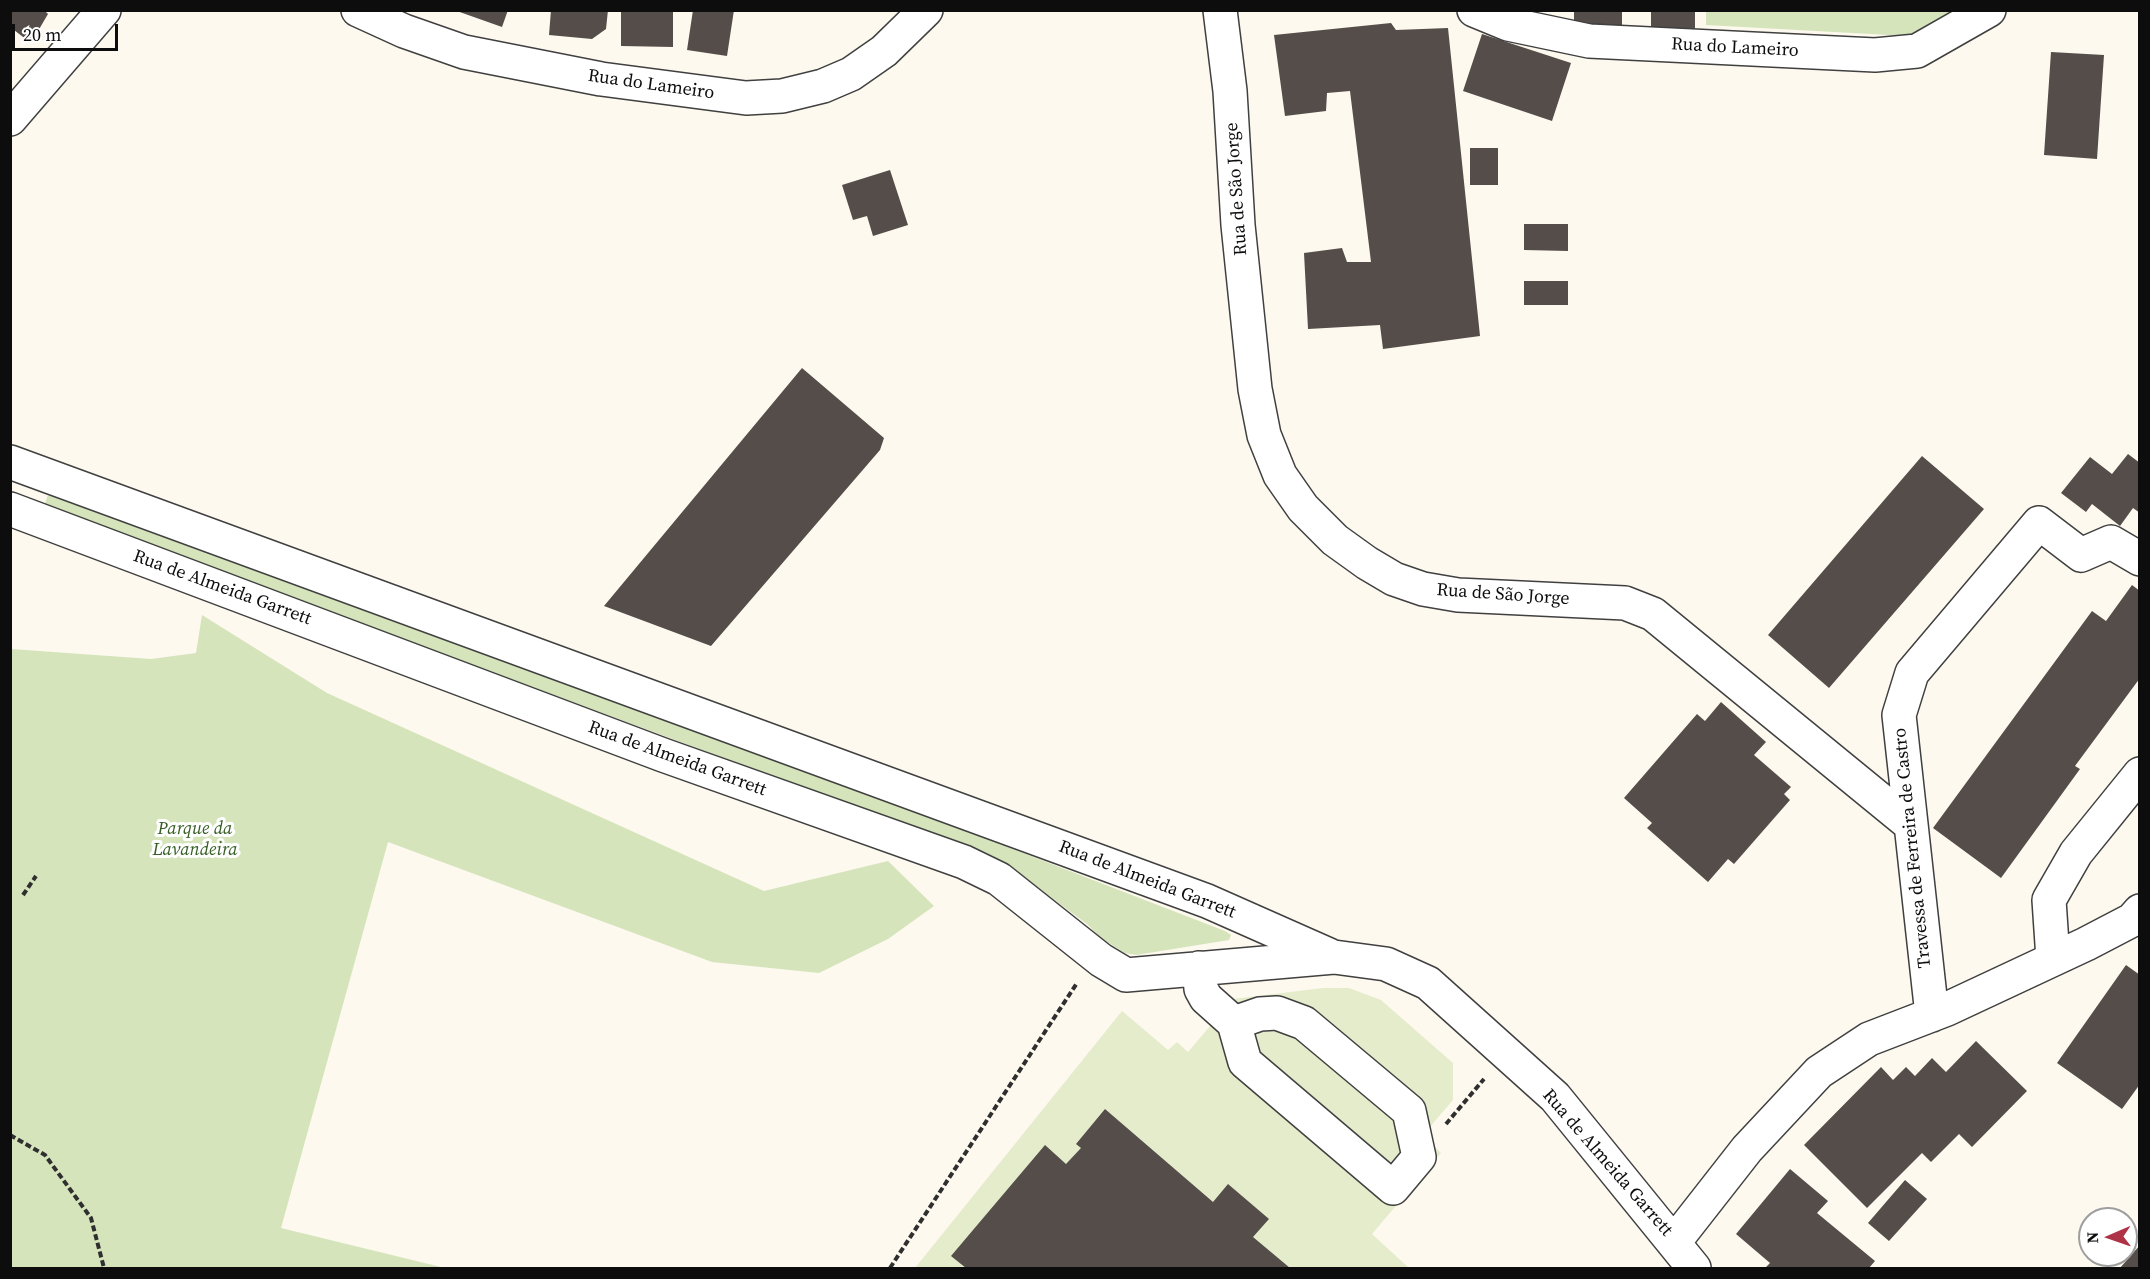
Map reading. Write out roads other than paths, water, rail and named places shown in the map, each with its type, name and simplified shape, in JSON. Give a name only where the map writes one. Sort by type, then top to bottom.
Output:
[{"type":"street","points":[[10,118],[104,10]]},
{"type":"street","name":"Rua do Lameiro","points":[[358,10],[404,31],[475,55],[601,79],[746,98],[782,96],[823,86],[851,74],[885,51],[926,10]]},
{"type":"street","name":"Rua de São Jorge","points":[[1220,10],[1230,91],[1238,225],[1255,389],[1264,435],[1280,475],[1303,508],[1335,540],[1367,563],[1394,579],[1423,589],[1458,594],[1624,603],[1653,614],[1911,825]]},
{"type":"street","name":"Rua do Lameiro","points":[[1474,10],[1508,24],[1589,41],[1875,55],[1917,51],[1989,10]]},
{"type":"street","name":"Rua de Almeida Garrett","points":[[10,462],[1207,901],[1334,957]]},
{"type":"street","name":"Rua de Almeida Garrett","points":[[10,509],[663,755],[964,862],[999,879],[1101,960],[1126,975],[1334,957],[1386,964],[1428,983],[1555,1097],[1675,1242],[1694,1269]]},
{"type":"street","name":"Travessa de Ferreira de Castro","points":[[1932,1015],[1899,715],[1912,673],[2039,523],[2081,555],[2111,542],[2139,559]]},
{"type":"street","points":[[2053,959],[2049,900],[2076,853],[2139,774]]},
{"type":"street","points":[[1675,1242],[1747,1149],[1820,1072],[1869,1039],[1932,1015],[2053,959],[2132,920],[2139,911]]},
{"type":"street","points":[[1199,968],[1201,989],[1206,998],[1234,1023],[1245,1062],[1393,1188],[1419,1157],[1408,1111],[1304,1023],[1277,1013],[1260,1014],[1234,1023]]},
{"type":"park label","name":"Parque da Lavandeira","points":[[195,839]]}]
